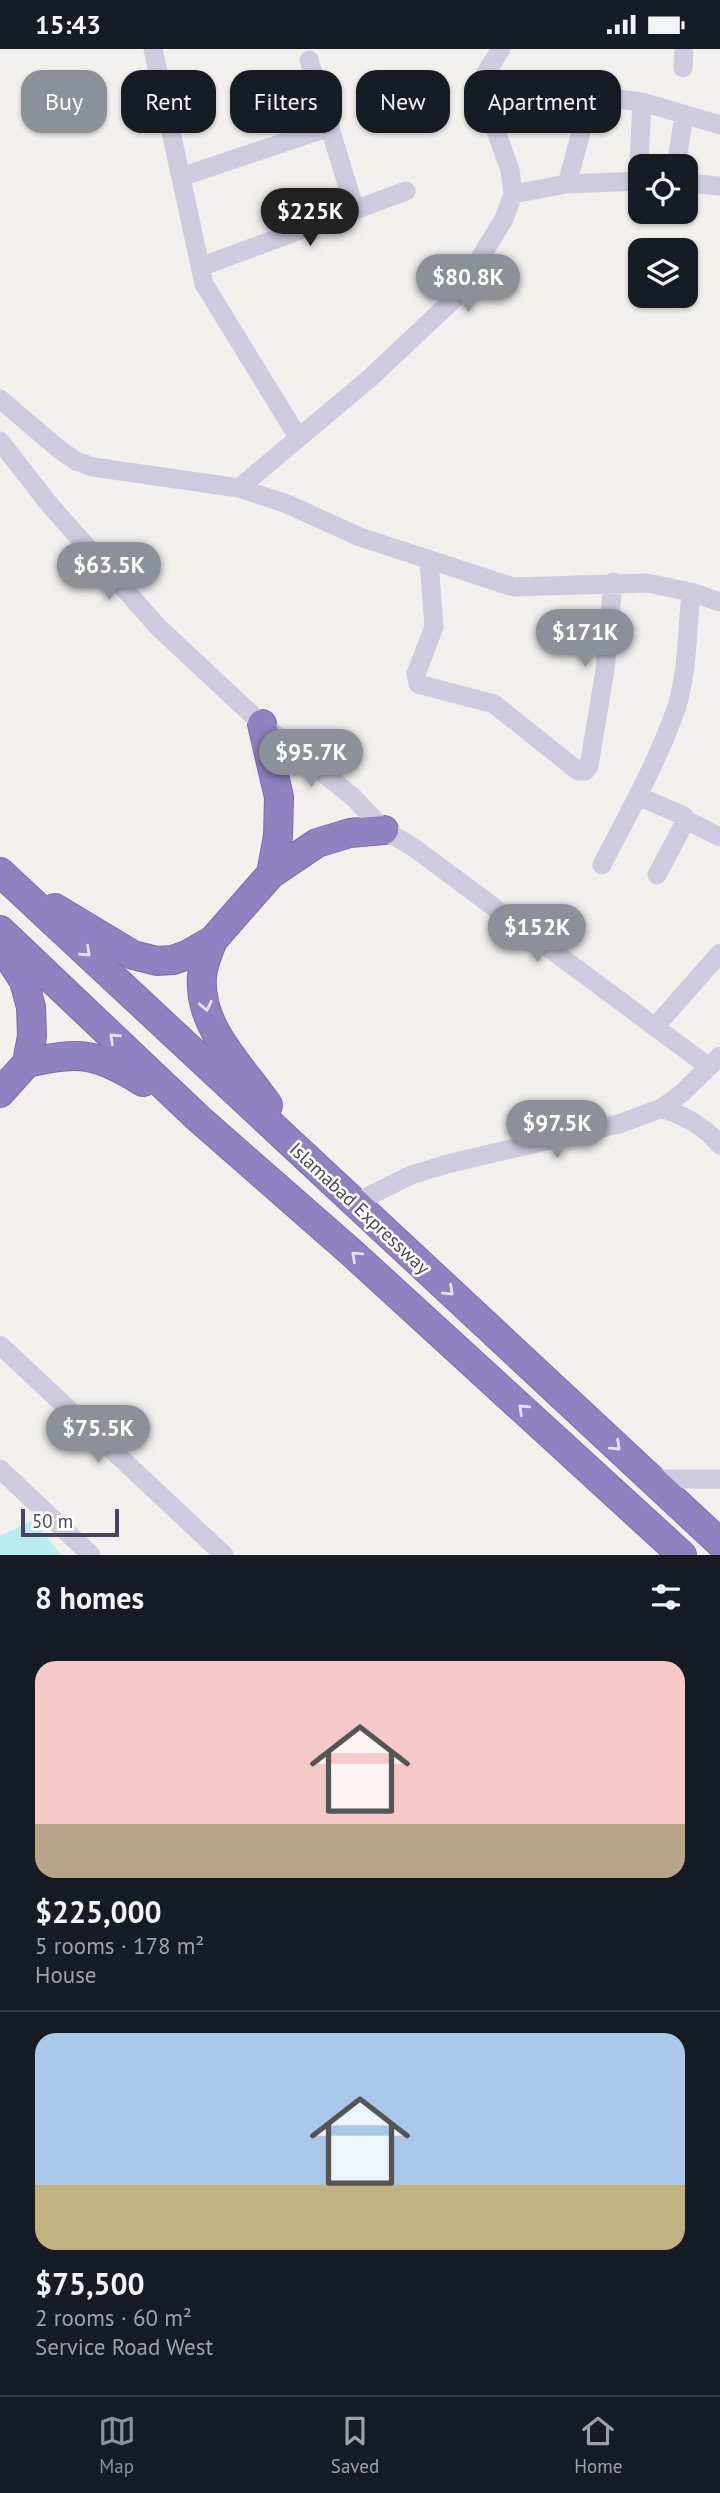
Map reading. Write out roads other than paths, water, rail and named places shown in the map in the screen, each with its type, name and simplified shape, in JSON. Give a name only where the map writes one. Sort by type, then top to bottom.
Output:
[{"type":"highway","points":[[262,724],[278,797],[278,836],[271,874]]},
{"type":"highway","points":[[4,876],[132,955],[157,961],[173,960],[213,940],[271,874],[317,843],[350,833],[384,830]]},
{"type":"highway","name":"Islamabad Expressway","points":[[4,876],[720,1543]]},
{"type":"highway","name":"Islamabad Expressway","points":[[0,930],[198,1118],[352,1253],[682,1555]]},
{"type":"highway","points":[[213,940],[202,976],[203,1000],[208,1017],[220,1040],[300,1152]]},
{"type":"highway","points":[[0,945],[24,981],[31,1007],[32,1036],[27,1063],[0,1093]]},
{"type":"highway","points":[[27,1063],[76,1055],[102,1058],[198,1118]]},
{"type":"street","points":[[153,49],[204,284],[298,437]]},
{"type":"street","points":[[239,488],[370,378],[456,297],[504,219],[513,194],[510,170],[481,89],[484,76],[501,49]]},
{"type":"street","points":[[309,60],[312,70]]},
{"type":"street","points":[[567,184],[590,99],[599,96],[642,102],[720,125]]},
{"type":"street","points":[[640,154],[642,102]]},
{"type":"street","points":[[678,154],[684,116]]},
{"type":"street","points":[[181,177],[312,133]]},
{"type":"street","points":[[332,133],[355,210]]},
{"type":"street","points":[[513,194],[567,184],[628,181]]},
{"type":"street","points":[[698,184],[720,186]]},
{"type":"street","points":[[200,267],[406,191]]},
{"type":"street","points":[[0,399],[76,461],[93,467],[239,488],[287,504],[360,537],[513,587],[647,583],[720,601]]},
{"type":"street","points":[[0,441],[48,504],[158,627],[262,724],[353,797],[384,830],[413,847],[655,1027],[715,1062],[682,1094],[662,1108],[619,1124],[451,1163],[411,1175],[355,1203]]},
{"type":"street","points":[[429,561],[434,627],[416,674],[418,684],[424,688],[466,695],[494,704],[578,771],[585,771],[589,766],[605,670],[613,582]]},
{"type":"street","points":[[602,865],[638,796],[677,707],[684,671],[691,592]]},
{"type":"street","points":[[638,796],[684,816],[686,820],[720,837]]},
{"type":"street","points":[[657,875],[686,820]]},
{"type":"street","points":[[655,1027],[720,953]]},
{"type":"street","points":[[662,1108],[687,1117],[707,1129],[720,1145]]},
{"type":"street","points":[[0,1345],[224,1555]]},
{"type":"street","points":[[0,1469],[92,1555]]},
{"type":"street","points":[[651,1479],[720,1479]]}]
